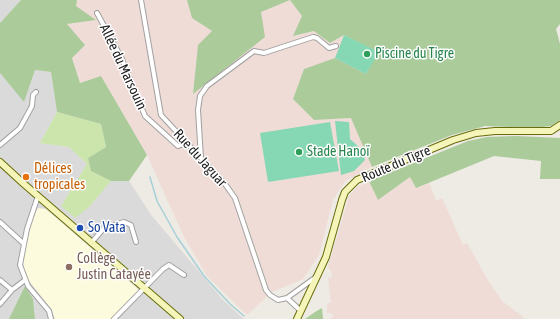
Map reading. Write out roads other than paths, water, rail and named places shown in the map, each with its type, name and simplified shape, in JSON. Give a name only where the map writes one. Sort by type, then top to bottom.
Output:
[{"type":"main road","name":"Route du Tigre","points":[[297,319],[320,272],[342,200],[351,186],[361,178],[453,140],[476,133],[495,131],[551,131],[560,125]]},
{"type":"main road","points":[[0,162],[91,243],[180,319]]},
{"type":"street","name":"Rue du Jaguar","points":[[140,0],[161,113],[164,119],[225,184],[235,198],[266,290],[270,295],[278,300],[287,298]]},
{"type":"street","name":"Allée du Marsouin","points":[[97,13],[122,59],[145,116],[178,146],[186,143]]},
{"type":"street","points":[[201,159],[198,110],[200,96],[206,86],[254,51],[264,53],[313,37],[321,41],[329,48],[336,46]]},
{"type":"street","points":[[0,145],[20,128],[32,106],[33,95],[36,92]]},
{"type":"street","points":[[38,196],[23,244],[20,264],[28,286],[49,311],[51,319]]},
{"type":"street","points":[[0,222],[23,244]]},
{"type":"street","points":[[91,243],[104,228],[124,222],[131,225],[136,242]]},
{"type":"street","points":[[114,319],[163,269],[169,265],[184,275]]},
{"type":"street","points":[[301,311],[287,298],[301,289],[320,272]]},
{"type":"street","points":[[0,280],[12,290]]},
{"type":"street","points":[[0,304],[12,290],[25,280]]},
{"type":"street","points":[[301,289],[309,295]]},
{"type":"waterway","points":[[150,177],[157,201],[177,237],[204,276],[230,304],[244,316]]},
{"type":"place","name":"Piscine du Tigre","points":[[367,54]]},
{"type":"place","name":"Stade Hanoï","points":[[299,152]]},
{"type":"place","name":"Délices tropicales","points":[[26,177]]},
{"type":"place","name":"So Vata","points":[[80,228]]},
{"type":"place","name":"Collège Justin Catayée","points":[[69,267]]}]
